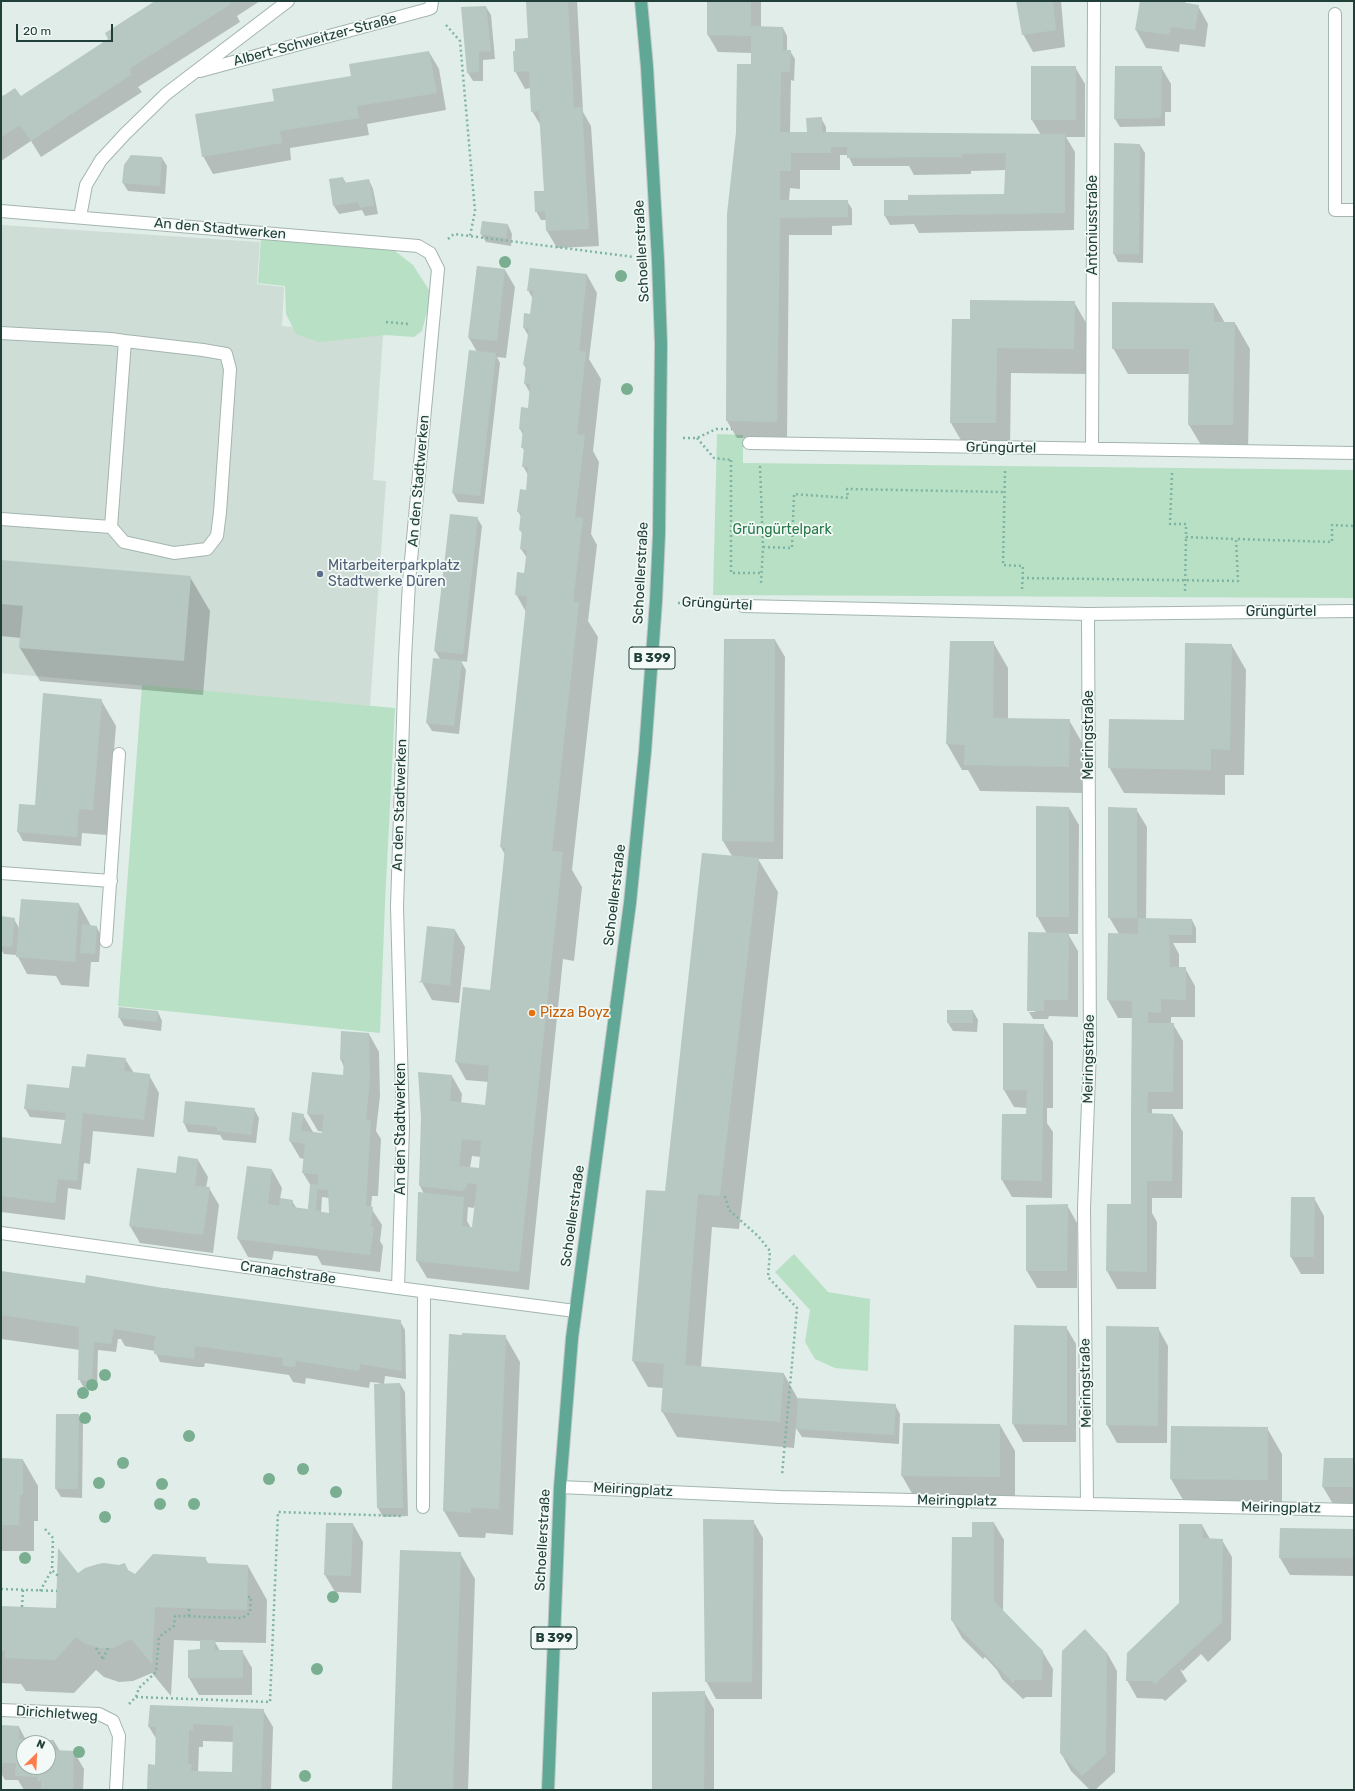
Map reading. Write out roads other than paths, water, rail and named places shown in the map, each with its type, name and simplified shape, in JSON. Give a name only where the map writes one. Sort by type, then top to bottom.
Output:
[{"type":"main road","name":"Schoellerstraße","points":[[548,1790],[560,1486],[575,1311],[630,903],[645,752],[656,601],[660,438],[658,260],[647,67],[641,1]]},
{"type":"street","name":"Albert-Schweitzer-Straße","points":[[80,217],[86,185],[101,160],[125,134],[166,94],[288,1]]},
{"type":"street","name":"Antoniusstraße","points":[[1092,449],[1094,1]]},
{"type":"street","name":"Albert-Schweitzer-Straße","points":[[193,73],[432,4]]},
{"type":"street","points":[[1334,14],[1335,210],[1354,210]]},
{"type":"street","name":"An den Stadtwerken","points":[[1,211],[418,246],[430,253],[438,269],[409,582],[405,659],[397,906],[403,1126],[398,1288]]},
{"type":"street","points":[[1,333],[125,341],[226,354],[230,369],[217,536],[207,549],[174,553],[124,542],[111,527],[1,519]]},
{"type":"street","points":[[111,527],[125,341]]},
{"type":"street","name":"Grüngürtel","points":[[749,444],[1354,453]]},
{"type":"street","name":"Grüngürtel","points":[[743,606],[1088,614],[1354,611]]},
{"type":"street","name":"Meiringstraße","points":[[1087,1504],[1084,1208],[1090,1050],[1088,614]]},
{"type":"street","points":[[106,941],[118,754]]},
{"type":"street","points":[[1,873],[111,881]]},
{"type":"street","name":"Cranachstraße","points":[[1,1233],[424,1292],[575,1311]]},
{"type":"street","points":[[423,1507],[424,1292]]},
{"type":"street","name":"Meiringplatz","points":[[560,1486],[780,1497],[1354,1510]]},
{"type":"street","name":"Dirichletweg","points":[[1,1710],[99,1714],[113,1721],[119,1736],[116,1790]]},
{"type":"place","name":"Mitarbeiterparkplatz Stadtwerke Düren","points":[[320,574]]},
{"type":"place","name":"Pizza Boyz","points":[[532,1013]]},
{"type":"park label","name":"Grüngürtelpark","points":[[782,530]]}]
